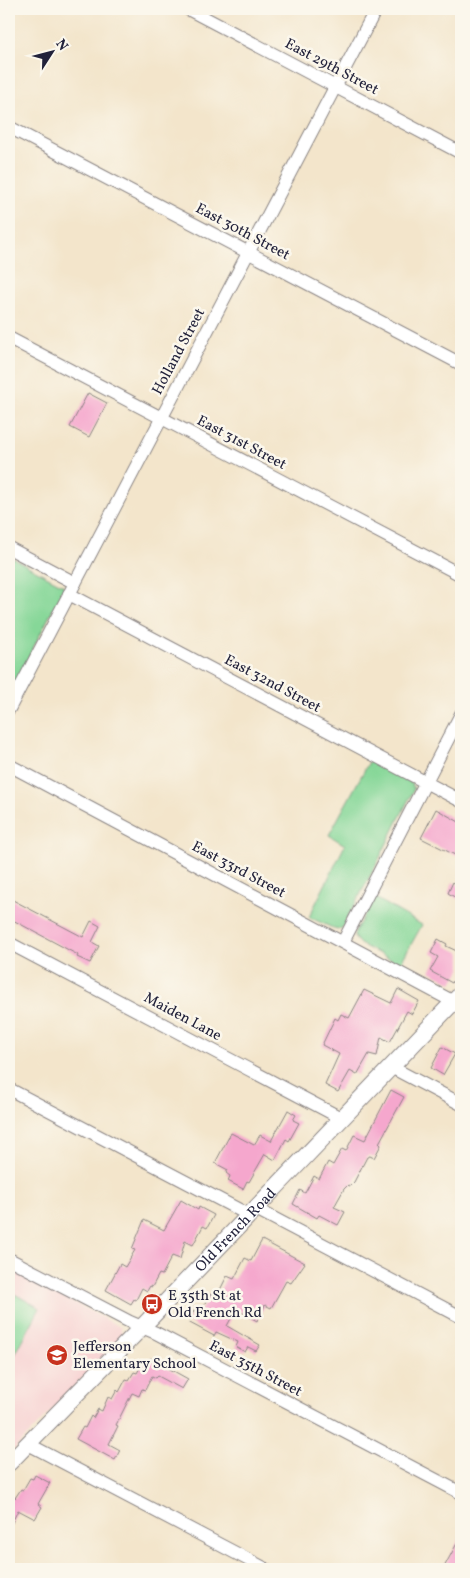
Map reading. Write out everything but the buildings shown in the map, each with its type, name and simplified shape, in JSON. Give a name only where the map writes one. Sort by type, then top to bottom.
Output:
[{"type":"main road","name":"Old French Road","points":[[9,1464],[458,998]]},
{"type":"street","name":"East 29th Street","points":[[188,9],[461,153]]},
{"type":"street","name":"Holland Street","points":[[9,709],[376,9]]},
{"type":"street","name":"East 30th Street","points":[[9,127],[461,364]]},
{"type":"street","name":"East 31st Street","points":[[9,338],[461,575]]},
{"type":"street","name":"East 32nd Street","points":[[9,548],[72,588],[461,801]]},
{"type":"street","points":[[343,942],[461,714]]},
{"type":"street","name":"East 33rd Street","points":[[9,765],[343,942],[458,998]]},
{"type":"street","name":"Maiden Lane","points":[[9,943],[341,1118]]},
{"type":"street","points":[[391,1067],[461,1104]]},
{"type":"street","points":[[9,1089],[461,1317]]},
{"type":"street","name":"East 35th Street","points":[[9,1259],[142,1328],[156,1333],[461,1494]]},
{"type":"street","points":[[28,1444],[266,1569]]},
{"type":"shaded area","name":"Jefferson Elementary School","points":[[9,1268],[120,1327],[122,1337],[9,1455]]},
{"type":"green space","points":[[9,556],[63,585],[64,588],[9,695]]},
{"type":"green space","points":[[370,760],[411,782],[414,789],[342,928],[337,930],[309,917],[345,845],[329,835]]},
{"type":"green space","points":[[374,897],[422,925],[400,964],[360,944],[354,937]]},
{"type":"green space","points":[[9,1291],[40,1308],[9,1366]]},
{"type":"place","name":"E 35th St at Old French Rd","points":[[152,1304]]},
{"type":"place","name":"Jefferson Elementary School","points":[[57,1355]]}]
